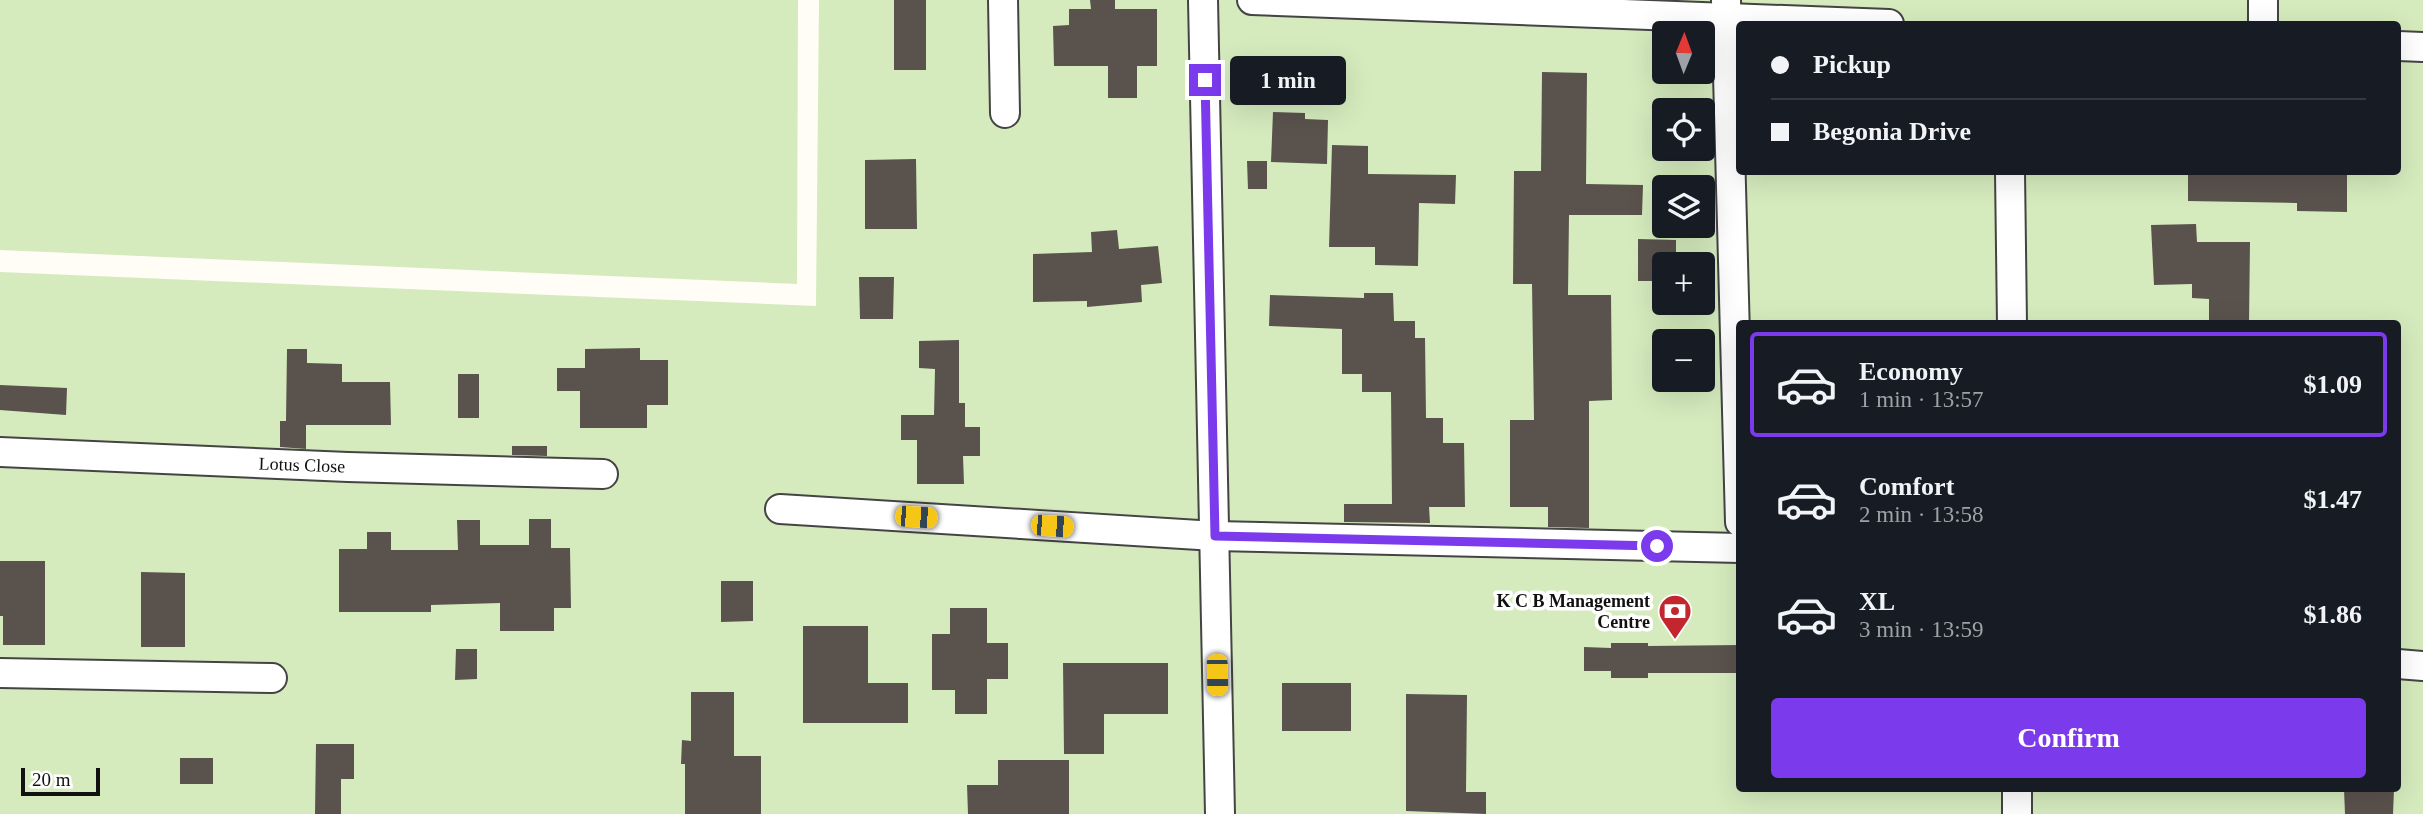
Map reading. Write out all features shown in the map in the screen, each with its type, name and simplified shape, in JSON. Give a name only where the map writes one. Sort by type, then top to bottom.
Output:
[{"type":"street","points":[[1003,0],[1004,113]]},
{"type":"street","points":[[1203,0],[1220,814]]},
{"type":"street","points":[[1252,0],[1726,9],[1856,21]]},
{"type":"street","points":[[2263,0],[2263,21]]},
{"type":"street","points":[[1726,9],[1736,375]]},
{"type":"street","points":[[2401,46],[2423,47]]},
{"type":"street","points":[[2010,175],[2012,320]]},
{"type":"street","name":"Lotus Close","points":[[0,452],[348,467],[603,474]]},
{"type":"street","points":[[780,509],[1215,536],[1736,548]]},
{"type":"street","points":[[2401,664],[2423,666]]},
{"type":"street","points":[[0,673],[272,678]]},
{"type":"street","points":[[2017,792],[2017,814]]},
{"type":"green space","points":[[0,0],[798,0],[797,284],[0,250]]},
{"type":"green space","points":[[819,0],[2423,0],[2423,814],[0,814],[0,272],[816,306]]},
{"type":"building","points":[[894,0],[926,0],[926,70],[894,70]]},
{"type":"building","points":[[1090,0],[1115,0],[1115,9],[1157,9],[1157,66],[1137,66],[1137,98],[1108,98],[1108,66],[1054,66],[1053,26],[1069,25],[1069,9],[1091,9]]},
{"type":"building","points":[[1542,72],[1587,73],[1586,184],[1643,185],[1642,215],[1569,215],[1568,295],[1611,295],[1612,400],[1589,401],[1589,528],[1548,527],[1548,507],[1510,507],[1510,420],[1534,420],[1532,284],[1513,284],[1514,171],[1541,171]]},
{"type":"building","points":[[1273,112],[1305,113],[1305,119],[1328,120],[1327,164],[1271,162]]},
{"type":"building","points":[[1332,145],[1368,146],[1368,174],[1456,175],[1455,204],[1419,203],[1418,266],[1375,265],[1375,247],[1329,247]]},
{"type":"building","points":[[916,159],[917,229],[865,229],[865,160]]},
{"type":"building","points":[[1247,161],[1267,161],[1267,189],[1248,189]]},
{"type":"building","points":[[2188,175],[2347,175],[2347,212],[2297,211],[2297,203],[2188,201]]},
{"type":"building","points":[[2196,224],[2197,242],[2250,242],[2249,320],[2209,320],[2209,299],[2192,298],[2192,284],[2154,285],[2151,225]]},
{"type":"building","points":[[1117,230],[1119,249],[1158,246],[1162,283],[1141,285],[1142,302],[1087,307],[1087,301],[1033,302],[1033,254],[1092,252],[1091,232]]},
{"type":"building","points":[[1638,239],[1676,240],[1676,252],[1652,252],[1652,281],[1638,281]]},
{"type":"building","points":[[859,277],[894,277],[893,319],[860,319]]},
{"type":"building","points":[[1364,293],[1393,293],[1394,321],[1415,321],[1415,338],[1425,338],[1426,418],[1443,418],[1443,443],[1464,443],[1465,507],[1429,507],[1430,523],[1344,522],[1344,504],[1392,504],[1391,392],[1362,392],[1362,374],[1342,374],[1342,329],[1269,326],[1270,295],[1364,298]]},
{"type":"building","points":[[959,340],[959,403],[965,403],[965,427],[980,427],[980,456],[963,456],[964,484],[917,484],[917,440],[901,440],[901,415],[934,415],[935,369],[919,368],[919,341]]},
{"type":"building","points":[[640,348],[640,360],[668,360],[668,405],[647,405],[647,428],[580,428],[580,391],[557,391],[557,368],[585,368],[585,349]]},
{"type":"building","points":[[287,349],[307,349],[307,363],[342,364],[342,382],[390,382],[391,425],[306,425],[306,449],[280,447],[280,421],[286,421]]},
{"type":"building","points":[[458,374],[479,374],[479,418],[458,418]]},
{"type":"building","points":[[0,385],[67,388],[66,415],[0,410]]},
{"type":"building","points":[[512,446],[547,446],[547,456],[512,455]]},
{"type":"building","points":[[529,519],[551,519],[551,548],[570,548],[571,608],[554,608],[554,631],[500,631],[500,603],[431,605],[431,612],[339,612],[339,549],[367,549],[367,532],[391,532],[391,550],[458,550],[457,520],[480,520],[480,545],[529,545]]},
{"type":"building","points":[[0,561],[45,561],[45,645],[3,645]]},
{"type":"building","points":[[141,572],[185,573],[185,647],[141,647]]},
{"type":"building","points":[[721,581],[753,581],[753,621],[721,622]]},
{"type":"building","points":[[950,608],[987,608],[987,643],[1008,643],[1008,679],[987,679],[987,714],[955,714],[955,690],[932,690],[932,634],[950,634]]},
{"type":"building","points":[[803,626],[868,626],[868,683],[908,683],[908,723],[803,723]]},
{"type":"building","points":[[1611,643],[1648,643],[1648,646],[1736,645],[1736,673],[1648,673],[1648,678],[1611,678],[1611,671],[1584,671],[1584,647],[1611,648]]},
{"type":"building","points":[[456,649],[477,649],[477,679],[455,680]]},
{"type":"building","points":[[1063,663],[1168,663],[1168,714],[1104,714],[1104,754],[1064,754]]},
{"type":"building","points":[[1282,683],[1351,683],[1351,731],[1282,731]]},
{"type":"building","points":[[691,692],[734,692],[734,756],[761,756],[761,814],[685,814],[682,740],[691,741]]},
{"type":"building","points":[[1406,694],[1467,695],[1466,792],[1486,792],[1486,814],[1406,811]]},
{"type":"building","points":[[316,744],[354,744],[354,779],[341,779],[341,814],[315,814]]},
{"type":"building","points":[[180,758],[213,758],[213,784],[180,784]]},
{"type":"building","points":[[998,760],[1069,760],[1069,814],[968,814],[967,785],[998,785]]},
{"type":"building","points":[[2344,792],[2394,792],[2393,814],[2345,814]]},
{"type":"place","name":"K C B Management Centre","points":[[1675,641]]},
{"type":"route","points":[[1205,80],[1215,536],[1657,546]]}]
